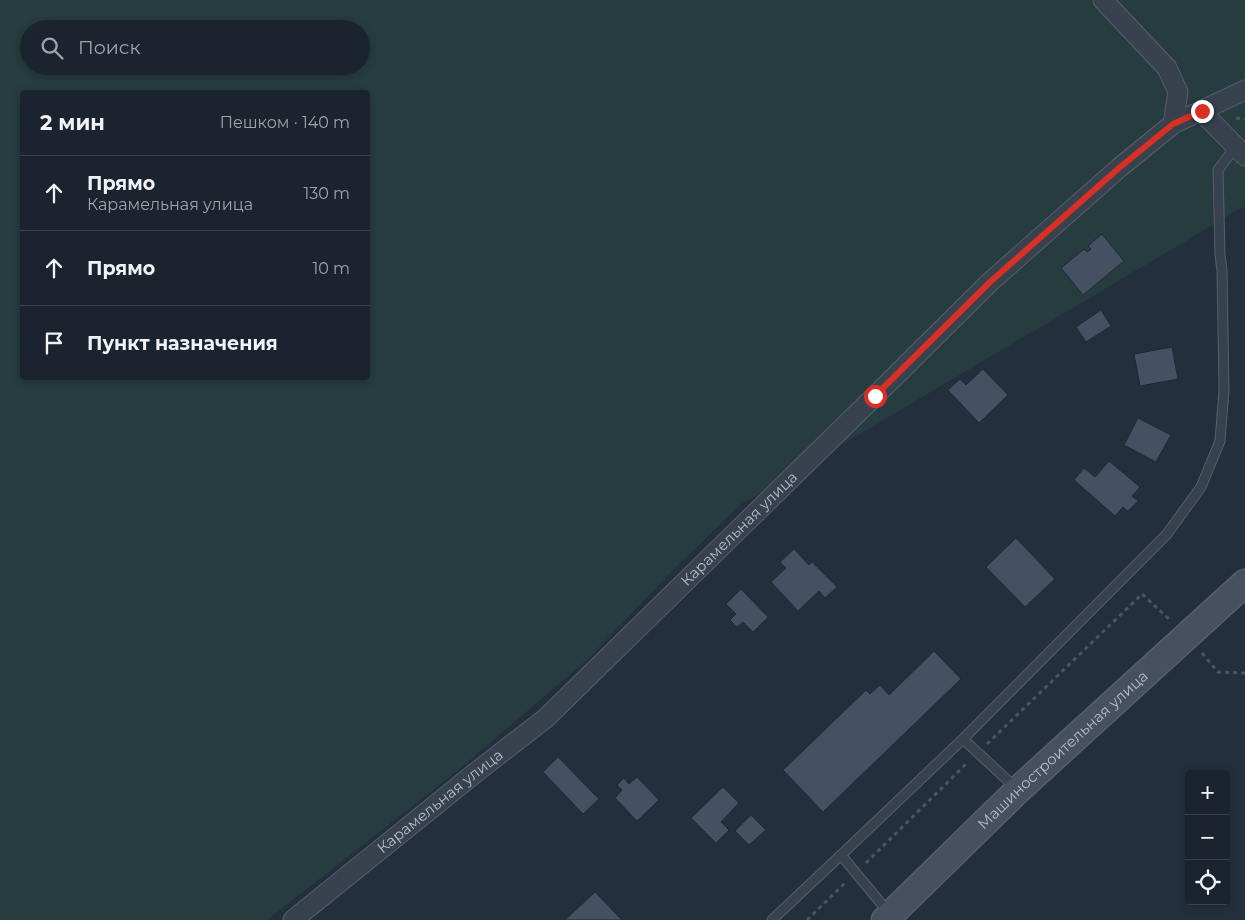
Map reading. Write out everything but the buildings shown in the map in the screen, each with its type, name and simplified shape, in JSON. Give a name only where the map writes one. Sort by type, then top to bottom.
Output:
[{"type":"street","points":[[1103,0],[1167,68],[1178,92],[1173,124]]},
{"type":"street","name":"Карамельная улица","points":[[293,920],[546,718],[990,282],[1119,168],[1173,124],[1245,90]]},
{"type":"street","points":[[1202,111],[1240,151]]},
{"type":"street","name":"Машиностроительная улица","points":[[888,917],[1018,790],[1245,583]]},
{"type":"lane","points":[[772,920],[963,739],[1167,534],[1201,487],[1220,441],[1224,390],[1218,170],[1240,151]]},
{"type":"lane","points":[[963,739],[1018,790]]},
{"type":"lane","points":[[841,855],[888,917]]},
{"type":"path","points":[[807,920],[1142,594],[1187,635],[1218,672],[1245,673]]},
{"type":"green space","points":[[0,0],[1245,0],[1245,206],[743,503],[672,571],[587,660],[456,772],[267,920],[0,920]]},
{"type":"route","points":[[875,396],[990,282],[1119,168],[1173,124],[1202,111]]}]
